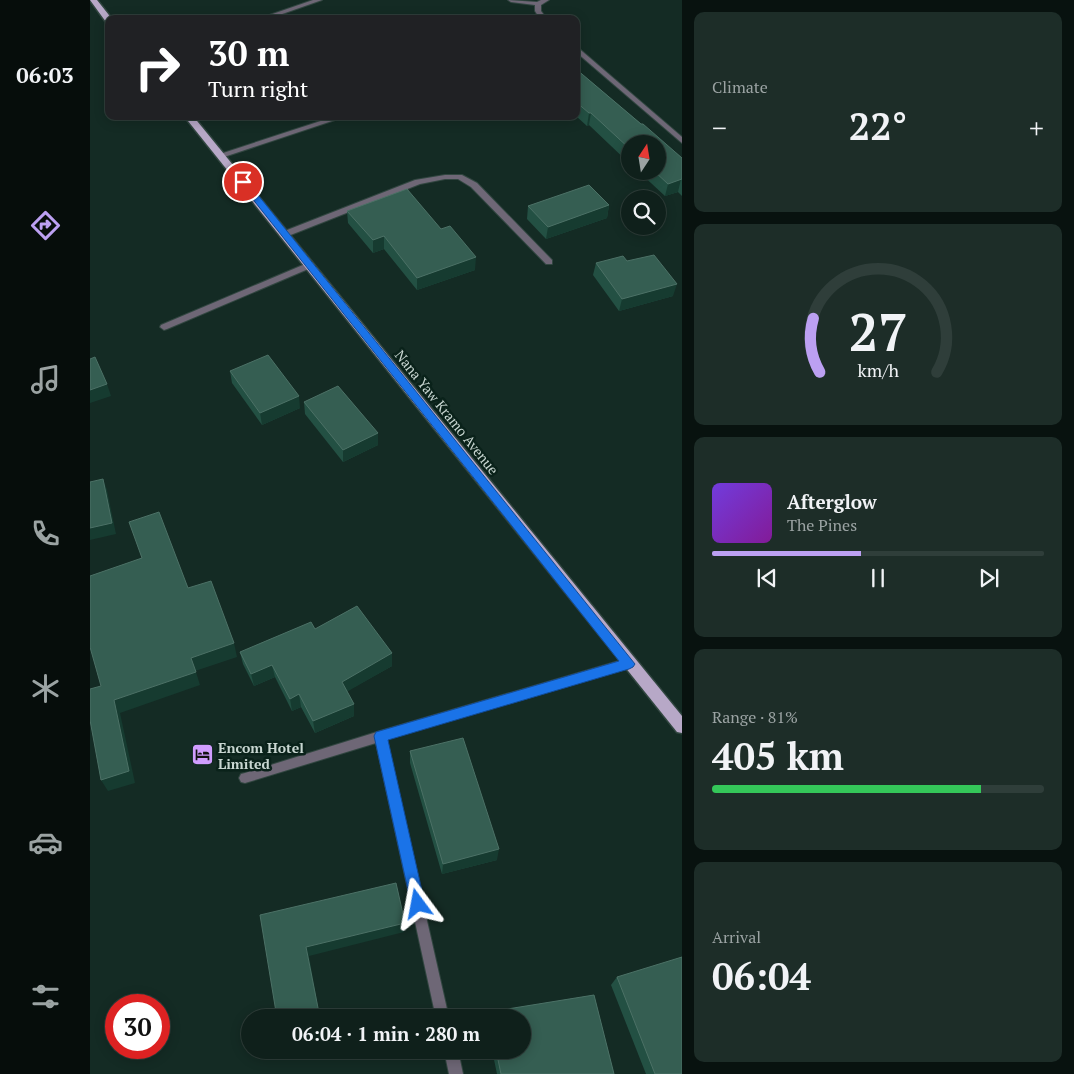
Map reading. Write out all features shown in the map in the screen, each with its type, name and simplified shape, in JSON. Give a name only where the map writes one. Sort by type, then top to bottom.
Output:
[{"type":"main road","points":[[93,0],[105,15]]},
{"type":"main road","name":"Nana Yaw Kramo Avenue","points":[[191,120],[682,728]]},
{"type":"street","points":[[273,15],[319,0]]},
{"type":"street","points":[[511,0],[538,4],[546,0]]},
{"type":"street","points":[[538,4],[538,11],[541,15]]},
{"type":"street","points":[[580,52],[682,141]]},
{"type":"street","points":[[221,155],[331,120]]},
{"type":"street","points":[[285,234],[418,182],[445,177],[459,177],[474,185],[549,262]]},
{"type":"street","points":[[164,326],[310,265]]},
{"type":"street","points":[[245,778],[380,736],[629,664]]},
{"type":"street","points":[[380,736],[442,1009]]},
{"type":"street","points":[[453,1059],[456,1074]]},
{"type":"building","points":[[580,72],[656,135],[621,135],[621,141],[580,105]]},
{"type":"building","points":[[666,144],[682,158],[682,179],[668,184],[664,180],[666,180]]},
{"type":"building","points":[[589,185],[609,205],[548,227],[528,206]]},
{"type":"building","points":[[407,189],[441,229],[450,226],[476,257],[417,278],[384,236],[373,240],[347,211]]},
{"type":"building","points":[[654,255],[677,284],[622,299],[596,263],[623,256],[627,261]]},
{"type":"building","points":[[268,355],[299,396],[260,413],[230,371]]},
{"type":"building","points":[[95,357],[107,384],[90,390],[90,359]]},
{"type":"building","points":[[338,386],[378,433],[343,450],[304,402]]},
{"type":"building","points":[[103,479],[112,523],[90,528],[90,482]]},
{"type":"building","points":[[159,512],[188,588],[211,581],[234,643],[191,658],[196,672],[114,700],[129,771],[101,780],[90,720],[90,689],[101,686],[90,647],[90,576],[142,558],[129,522]]},
{"type":"building","points":[[357,606],[392,653],[342,682],[354,704],[313,721],[299,694],[290,699],[272,665],[251,674],[240,652],[311,622],[315,629]]},
{"type":"building","points":[[463,738],[499,849],[443,864],[410,751]]},
{"type":"building","points":[[396,883],[405,923],[306,947],[318,1009],[276,1009],[260,915]]},
{"type":"building","points":[[682,957],[682,1074],[655,1074],[617,977]]},
{"type":"building","points":[[594,995],[614,1074],[501,1074],[498,1059],[531,1059],[531,1009],[508,1009]]},
{"type":"place","name":"Encom Hotel Limited","points":[[202,755]]},
{"type":"route","points":[[243,182],[629,664],[380,736],[418,904]]}]
